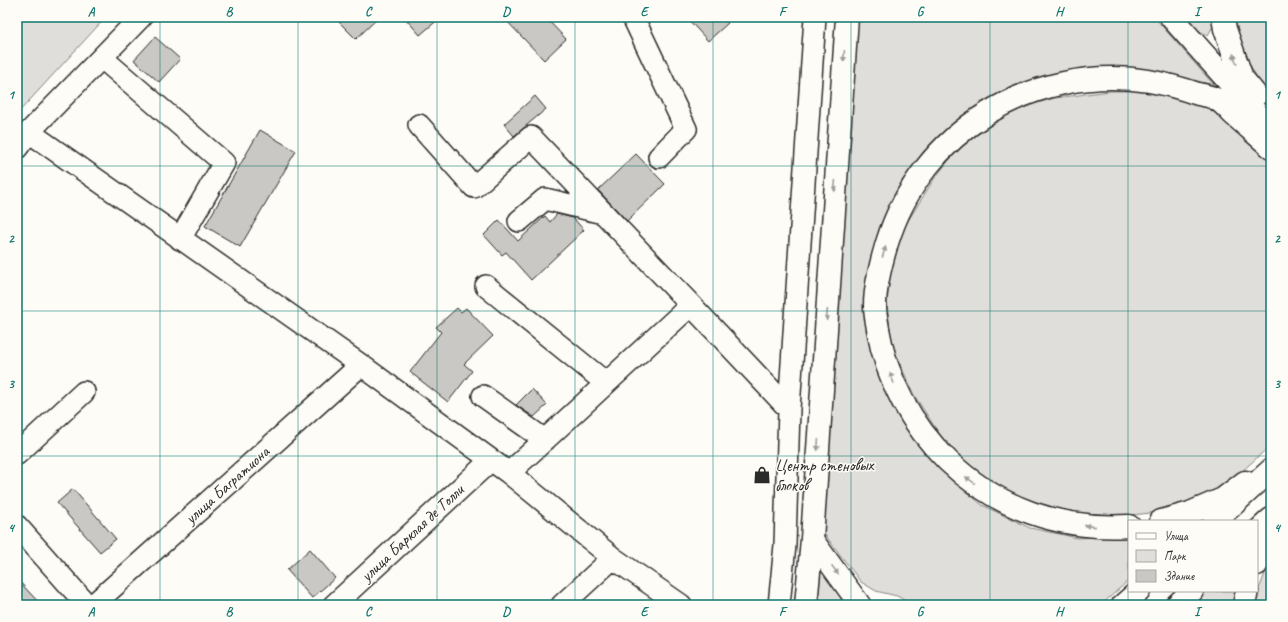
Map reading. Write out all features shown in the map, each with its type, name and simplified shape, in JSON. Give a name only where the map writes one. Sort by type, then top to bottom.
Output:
[{"type":"main road","points":[[806,605],[812,539],[847,17]]},
{"type":"main road","points":[[1171,17],[1271,129]]},
{"type":"main road","points":[[1223,17],[1225,29],[1242,78],[1271,115]]},
{"type":"main road","points":[[1128,526],[1105,528],[1066,523],[1029,513],[994,496],[962,474],[934,448],[911,416],[893,382],[881,345],[875,307],[880,265],[893,225],[912,187],[938,154],[969,125],[1005,103],[1044,87],[1085,79],[1127,78],[1169,85],[1217,99],[1271,147]]},
{"type":"main road","points":[[1165,520],[1190,513],[1224,500],[1271,462]]},
{"type":"main road","points":[[1216,520],[1271,470]]},
{"type":"main road","points":[[1258,531],[1271,519]]},
{"type":"main road","points":[[1258,562],[1266,543],[1271,536]]},
{"type":"main road","points":[[1124,605],[1138,592]]},
{"type":"main road","points":[[1176,605],[1191,592]]},
{"type":"main road","points":[[1244,605],[1247,592]]},
{"type":"street","points":[[141,17],[23,140],[180,238],[361,365],[510,473],[613,558],[681,605]]},
{"type":"street","points":[[633,17],[686,129],[659,157]]},
{"type":"street","points":[[779,605],[785,545],[789,410],[815,17]]},
{"type":"street","points":[[102,58],[224,163],[180,238]]},
{"type":"street","points":[[419,125],[474,187],[531,137],[789,410]]},
{"type":"street","points":[[519,221],[545,199],[603,214]]},
{"type":"street","points":[[486,286],[606,383]]},
{"type":"street","points":[[510,473],[691,305]]},
{"type":"street","name":"улица Багратиона","points":[[93,605],[361,365]]},
{"type":"street","points":[[17,454],[84,392]]},
{"type":"street","points":[[483,396],[544,440]]},
{"type":"street","name":"улица Барклая де Толли","points":[[334,605],[491,460]]},
{"type":"street","points":[[17,526],[87,605]]},
{"type":"street","points":[[812,539],[860,605]]},
{"type":"street","points":[[562,605],[613,558]]},
{"type":"green space","points":[[17,17],[106,17],[17,114]]},
{"type":"green space","points":[[854,17],[1154,17],[1214,85],[1180,77],[1049,76],[1001,94],[951,127],[868,302],[940,468],[982,505],[1030,528],[1078,538],[1128,535],[1128,581],[1101,605],[913,605],[897,596],[876,591],[861,582],[825,535],[820,517]]},
{"type":"green space","points":[[1183,17],[1213,17],[1214,24],[1208,35],[1194,29]]},
{"type":"green space","points":[[1234,17],[1271,17],[1271,100],[1253,71],[1243,50]]},
{"type":"green space","points":[[1167,90],[1218,108],[1254,141],[1271,160],[1271,445],[1229,483],[1188,505],[1151,513],[1081,520],[1031,511],[953,455],[914,395],[892,346],[887,303],[891,265],[906,224],[934,179],[962,144],[1007,112],[1055,98],[1110,91]]},
{"type":"green space","points":[[1271,558],[1271,605],[1254,605]]},
{"type":"green space","points":[[815,563],[841,593],[841,605],[812,605]]},
{"type":"green space","points":[[1200,592],[1237,592],[1233,605],[1186,605]]},
{"type":"building","points":[[334,17],[379,17],[356,39]]},
{"type":"building","points":[[404,17],[441,17],[420,35]]},
{"type":"building","points":[[503,17],[545,17],[566,39],[544,60]]},
{"type":"building","points":[[686,17],[722,17],[728,23],[708,41]]},
{"type":"building","points":[[155,37],[180,59],[159,82],[134,60]]},
{"type":"building","points":[[535,96],[546,109],[514,136],[504,124]]},
{"type":"building","points":[[260,130],[296,151],[240,247],[205,226]]},
{"type":"building","points":[[636,154],[665,184],[627,221],[598,190]]},
{"type":"building","points":[[557,214],[573,218],[584,230],[531,280],[506,252],[502,255],[484,235],[499,220],[518,241],[545,216],[550,222]]},
{"type":"building","points":[[457,308],[461,312],[466,308],[493,336],[464,364],[472,371],[448,402],[410,372],[441,332],[436,327]]},
{"type":"building","points":[[532,389],[547,405],[534,417],[516,405]]},
{"type":"building","points":[[73,489],[116,539],[100,552],[57,503]]},
{"type":"building","points":[[310,549],[335,578],[312,598],[287,570]]},
{"type":"building","points":[[17,579],[41,605],[17,605]]},
{"type":"place","name":"Центр стеновых блоков","points":[[762,475]]}]
